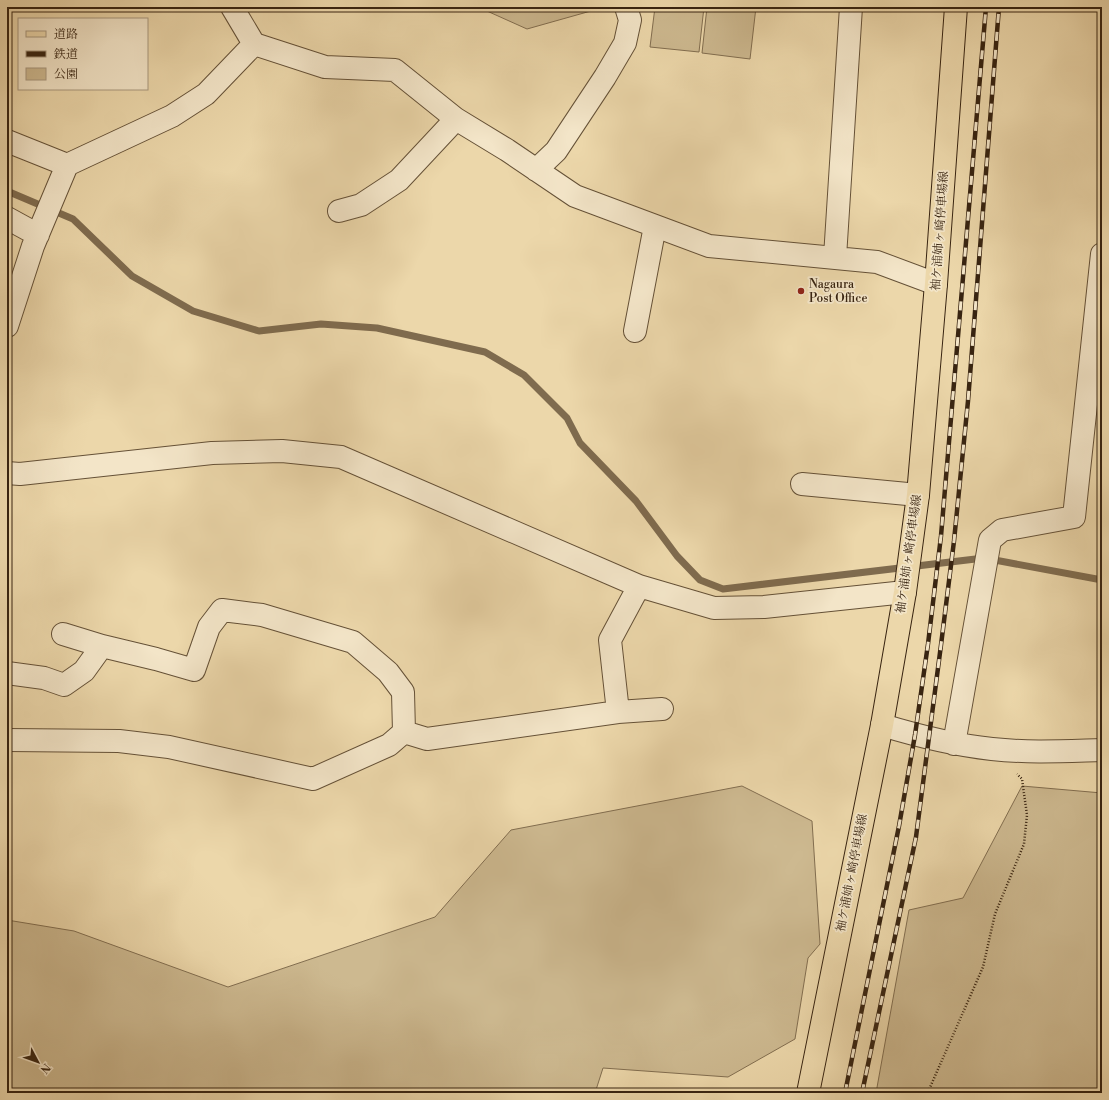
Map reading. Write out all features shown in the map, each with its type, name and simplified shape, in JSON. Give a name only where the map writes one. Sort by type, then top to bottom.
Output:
[{"type":"main road","name":"袖ケ浦姉ヶ崎停車場線","points":[[808,1093],[882,726],[905,592],[918,495],[936,284],[956,7]]},
{"type":"street","points":[[232,7],[254,44],[325,67],[395,70],[456,119],[507,150],[575,196],[709,246],[877,262],[936,284]]},
{"type":"street","points":[[536,170],[556,151],[605,77],[625,43],[630,20],[626,7]]},
{"type":"street","points":[[835,257],[851,7]]},
{"type":"street","points":[[7,326],[38,235],[67,165],[172,116],[206,94],[254,44]]},
{"type":"street","points":[[339,211],[361,205],[399,180],[456,119]]},
{"type":"street","points":[[7,141],[67,165]]},
{"type":"street","points":[[7,218],[38,235]]},
{"type":"street","points":[[635,332],[654,226]]},
{"type":"street","points":[[954,744],[990,540],[1002,530],[1074,517],[1102,254]]},
{"type":"street","points":[[7,473],[20,474],[212,453],[282,451],[341,457],[639,586],[714,608],[764,607],[905,592]]},
{"type":"street","points":[[802,484],[918,495]]},
{"type":"street","points":[[618,712],[610,640],[639,586]]},
{"type":"street","points":[[63,634],[102,646],[156,658],[194,670],[208,627],[222,610],[262,615],[353,642],[388,672],[403,692],[404,732]]},
{"type":"street","points":[[7,674],[44,678],[64,685],[84,671],[102,646]]},
{"type":"street","points":[[404,732],[427,739],[618,712],[662,708]]},
{"type":"street","points":[[882,726],[954,744],[993,749],[1048,752],[1102,750]]},
{"type":"street","points":[[7,740],[119,741],[169,747],[312,779],[389,745],[404,732]]},
{"type":"path","points":[[928,1092],[983,967],[995,914],[1024,844],[1027,815],[1022,779],[993,749]]},
{"type":"green space","points":[[478,7],[605,7],[527,29]]},
{"type":"green space","points":[[655,7],[704,7],[699,52],[650,47]]},
{"type":"green space","points":[[707,7],[756,7],[750,59],[702,53]]},
{"type":"green space","points":[[742,786],[812,821],[820,944],[808,958],[795,1039],[728,1077],[603,1068],[595,1093],[7,1093],[7,920],[74,931],[228,987],[435,917],[511,830]]},
{"type":"green space","points":[[1022,786],[1102,793],[1102,1093],[876,1093],[909,910],[963,898]]},
{"type":"waterway","points":[[7,191],[73,219],[132,276],[193,311],[259,331],[321,324],[377,328],[485,352],[524,375],[567,418],[580,443],[636,501],[677,556],[700,580],[723,589],[984,558],[1102,580]]},
{"type":"railway","points":[[845,1093],[899,826],[915,735],[928,644],[941,536],[986,7]]},
{"type":"railway","points":[[862,1093],[916,837],[941,645],[954,541],[968,401],[999,7]]},
{"type":"place","name":"Nagaura Post Office","points":[[801,291]]}]
